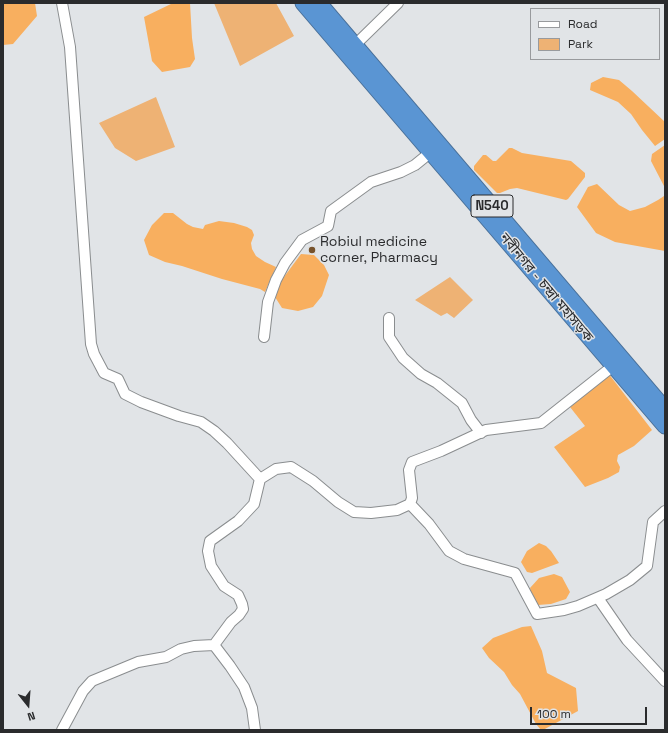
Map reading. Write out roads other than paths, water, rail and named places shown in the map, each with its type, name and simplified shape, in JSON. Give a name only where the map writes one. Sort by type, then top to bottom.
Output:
[{"type":"highway","name":"নবীনগর - চন্দ্রা মহাসড়ক","points":[[303,3],[665,426]]},
{"type":"highway","name":"নবীনগর - চন্দ্রা মহাসড়ক","points":[[319,3],[439,146],[665,409]]},
{"type":"street","points":[[62,3],[70,47],[91,344],[94,354],[104,373],[118,379],[125,394],[141,402],[179,416],[201,422],[227,443],[260,479]]},
{"type":"street","points":[[355,45],[398,3]]},
{"type":"street","points":[[264,337],[268,302],[276,280],[285,262],[302,240],[328,226],[331,211],[371,182],[415,166],[431,152]]},
{"type":"street","points":[[389,318],[389,337],[403,358],[421,374],[437,383],[462,403],[471,420],[481,433]]},
{"type":"street","points":[[214,645],[243,609],[238,595],[224,586],[211,566],[208,551],[210,541],[238,521],[254,504],[260,479],[276,469],[291,467],[313,481],[338,502],[354,512],[370,514],[397,510],[410,504],[412,498],[409,470],[412,462],[441,451],[486,430],[541,423],[613,366]]},
{"type":"street","points":[[410,504],[429,524],[449,551],[464,559],[516,573],[537,614],[564,610],[578,606],[598,598],[630,580],[647,566],[653,522],[665,511]]},
{"type":"street","points":[[598,598],[627,640],[665,682]]},
{"type":"street","points":[[62,730],[83,691],[92,681],[138,662],[166,656],[194,646],[214,645]]},
{"type":"street","points":[[214,645],[244,687],[252,708],[255,730]]},
{"type":"place","name":"Robiul medicine corner, Pharmacy","points":[[312,250]]}]
